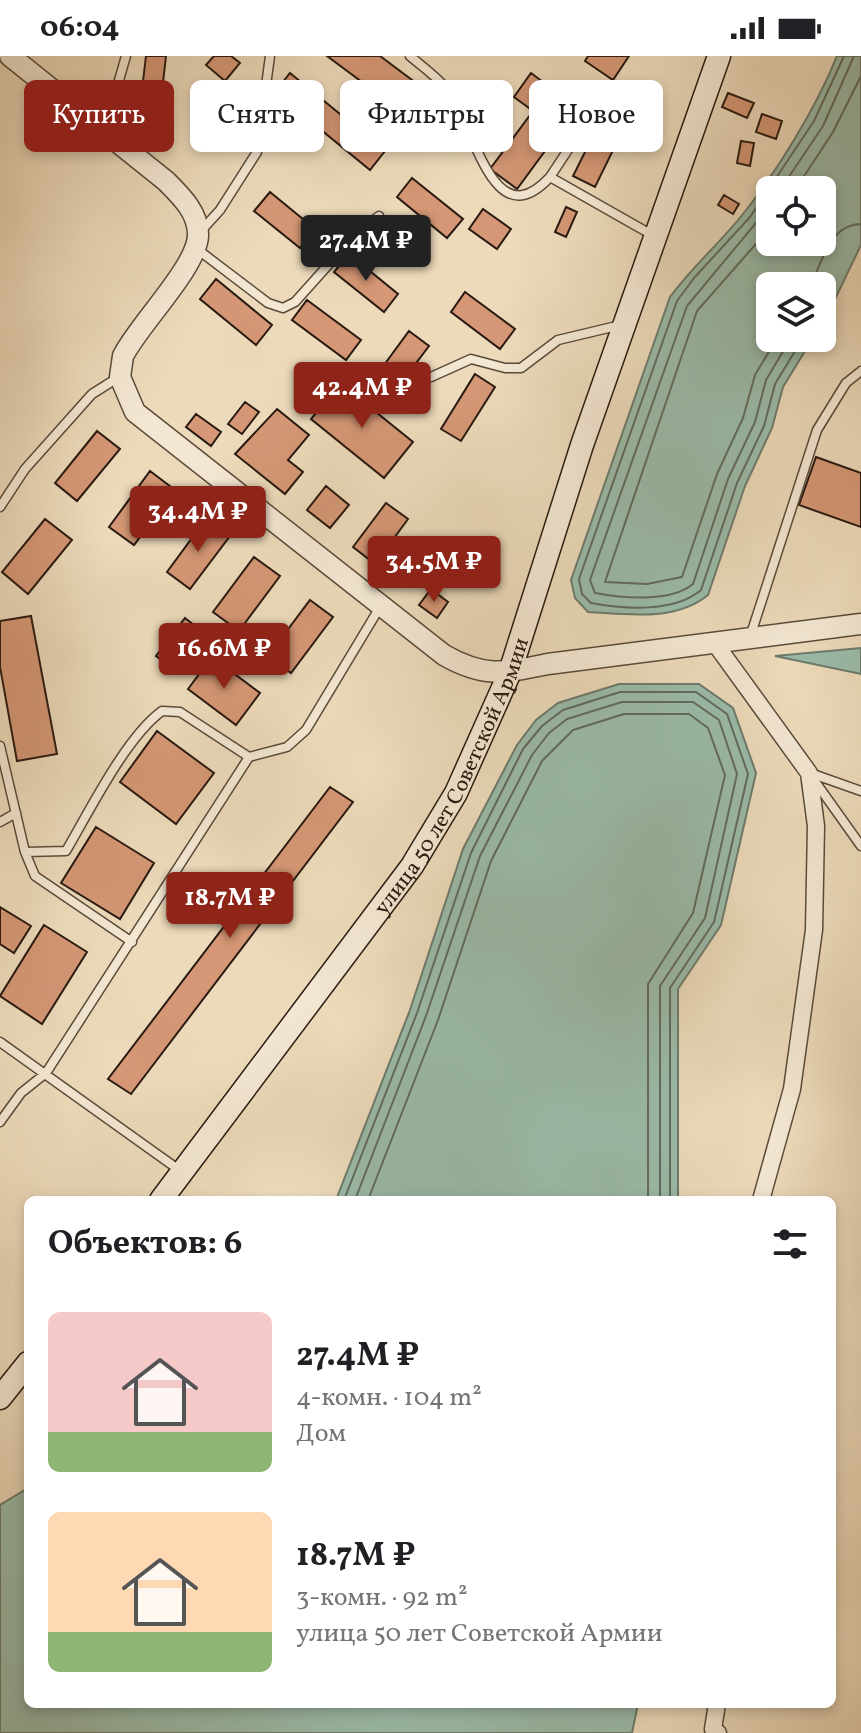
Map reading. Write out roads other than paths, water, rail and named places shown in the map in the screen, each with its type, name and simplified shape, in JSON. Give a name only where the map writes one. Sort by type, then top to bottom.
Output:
[{"type":"main road","name":"улица 50 лет Советской Армии","points":[[164,1196],[412,866],[456,793],[510,672],[623,324],[719,56]]},
{"type":"main road","points":[[0,1398],[24,1368]]},
{"type":"street","points":[[10,56],[40,80]]},
{"type":"street","points":[[128,152],[183,199],[197,241],[130,342],[120,377],[129,403],[153,429],[380,607],[464,667],[476,671],[510,672],[861,624]]},
{"type":"street","points":[[714,642],[809,773],[816,826],[814,930],[792,1089],[762,1196]]},
{"type":"street","points":[[716,1708],[713,1729],[718,1733]]},
{"type":"lane","points":[[119,80],[126,56]]},
{"type":"lane","points":[[270,56],[257,152],[197,241],[268,303],[283,308],[295,302],[356,234],[379,216]]},
{"type":"lane","points":[[410,56],[450,93],[468,124],[482,164],[495,183],[520,197],[530,195],[550,177],[567,152]]},
{"type":"lane","points":[[550,177],[655,237]]},
{"type":"lane","points":[[431,377],[471,359],[505,368],[521,368],[558,340],[623,324]]},
{"type":"lane","points":[[750,638],[817,430],[829,405],[858,376]]},
{"type":"lane","points":[[0,507],[25,469],[92,394],[120,377]]},
{"type":"lane","points":[[0,1122],[21,1093],[46,1073],[249,757],[287,747],[306,730],[380,607]]},
{"type":"lane","points":[[25,852],[66,851],[104,786],[150,721],[162,711],[180,712],[249,757]]},
{"type":"lane","points":[[0,746],[25,852],[35,876],[132,942]]},
{"type":"lane","points":[[809,773],[861,791]]},
{"type":"lane","points":[[809,773],[861,846]]},
{"type":"lane","points":[[0,822],[16,813]]},
{"type":"lane","points":[[0,1042],[183,1173]]},
{"type":"water","points":[[837,56],[861,56],[861,245],[836,297],[836,272],[756,272],[756,352],[804,352],[783,387],[772,428],[745,486],[708,595],[695,604],[666,613],[588,612],[575,598],[571,580],[670,297],[756,197],[756,256],[836,256],[836,176],[771,176],[818,96]]},
{"type":"water","points":[[861,648],[861,674],[775,656]]},
{"type":"water","points":[[619,684],[699,684],[733,708],[756,773],[721,925],[678,989],[678,1196],[338,1196],[410,1010],[463,849],[517,745],[536,720],[558,703]]},
{"type":"water","points":[[24,1490],[24,1708],[637,1708],[632,1733],[0,1733],[0,1505]]}]
